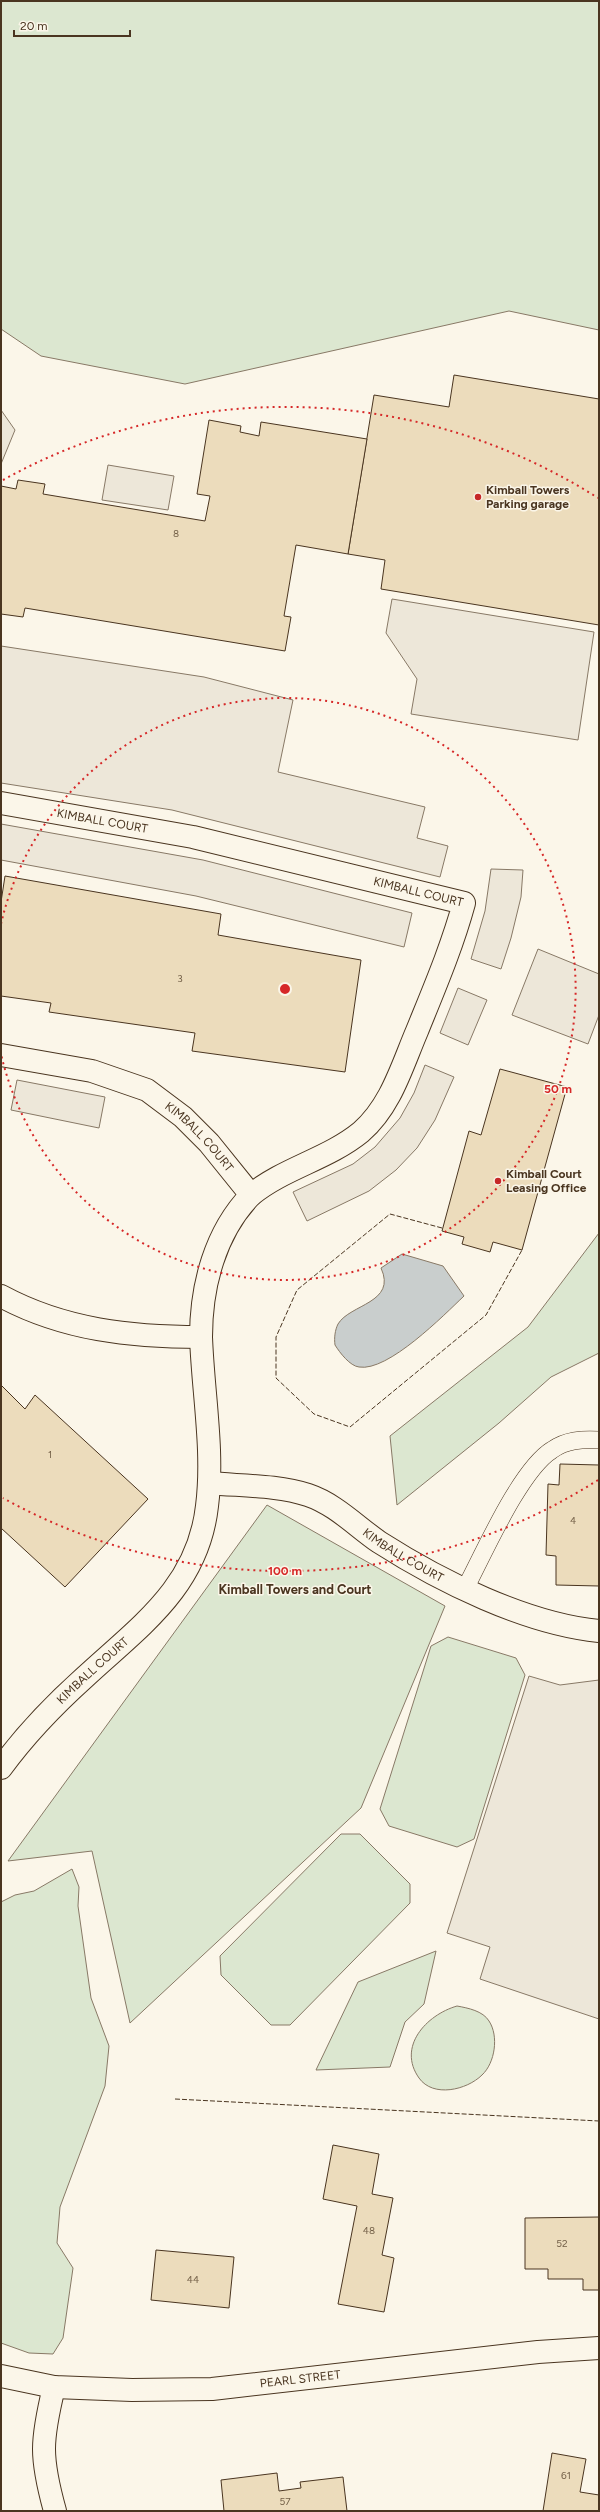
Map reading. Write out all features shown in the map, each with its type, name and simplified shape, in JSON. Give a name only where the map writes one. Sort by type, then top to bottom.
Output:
[{"type":"street","name":"KIMBALL COURT","points":[[1,803],[193,837],[464,903],[445,964],[391,1092],[377,1115],[355,1136],[315,1160],[270,1181],[251,1195],[230,1219],[212,1263],[201,1318],[209,1484],[200,1541],[188,1568],[171,1594],[153,1616],[84,1678],[50,1712],[1,1768]]},
{"type":"street","name":"KIMBALL COURT","points":[[1,1055],[92,1071],[147,1090],[171,1107],[204,1138],[251,1195]]},
{"type":"street","points":[[1,1296],[39,1314],[104,1331],[164,1337],[201,1337]]},
{"type":"street","name":"KIMBALL COURT","points":[[209,1484],[279,1489],[313,1497],[412,1562],[465,1589],[536,1616],[599,1631]]},
{"type":"street","name":"PEARL STREET","points":[[1,2376],[54,2387],[132,2390],[230,2388],[502,2356],[599,2348]]},
{"type":"street","points":[[54,2387],[42,2451],[45,2476],[55,2511]]},
{"type":"lane","points":[[465,1589],[534,1465],[553,1448],[565,1443],[578,1440],[599,1440]]},
{"type":"green space","points":[[1,1],[599,1],[599,330],[509,311],[185,384],[41,356],[1,329]]},
{"type":"green space","points":[[599,1233],[599,1353],[551,1377],[499,1423],[397,1505],[390,1436],[528,1327]]},
{"type":"green space","points":[[267,1505],[445,1606],[361,1808],[130,2023],[92,1851],[8,1861]]},
{"type":"green space","points":[[448,1637],[516,1658],[525,1675],[474,1839],[457,1847],[389,1826],[380,1809],[431,1646]]},
{"type":"green space","points":[[341,1834],[360,1834],[410,1884],[410,1903],[290,2025],[271,2025],[221,1975],[220,1956]]},
{"type":"green space","points":[[72,1869],[79,1887],[78,1906],[91,1998],[109,2046],[105,2086],[60,2207],[57,2243],[73,2268],[63,2338],[53,2354],[29,2353],[1,2343],[1,1902],[15,1895],[34,1891]]},
{"type":"green space","points":[[436,1951],[424,2004],[405,2022],[390,2067],[316,2070],[358,1982]]},
{"type":"green space","points":[[457,2006],[479,2012],[489,2021],[494,2034],[495,2042],[493,2057],[486,2070],[476,2080],[459,2088],[441,2090],[425,2084],[419,2078],[413,2066],[411,2055],[413,2044],[418,2034],[435,2017],[446,2010]]},
{"type":"shaded area","points":[[1,410],[15,430],[1,464]]},
{"type":"shaded area","points":[[108,465],[174,476],[168,510],[102,500]]},
{"type":"shaded area","points":[[392,599],[594,632],[578,740],[411,714],[417,679],[386,633]]},
{"type":"shaded area","points":[[1,646],[204,677],[293,700],[278,772],[425,807],[417,838],[448,846],[440,877],[172,810],[1,783]]},
{"type":"shaded area","points":[[1,824],[203,860],[412,913],[404,947],[196,896],[1,860]]},
{"type":"shaded area","points":[[491,869],[523,870],[521,897],[511,938],[501,969],[471,959],[485,911]]},
{"type":"shaded area","points":[[538,949],[599,974],[599,1015],[588,1044],[512,1015]]},
{"type":"shaded area","points":[[458,988],[487,1000],[468,1045],[440,1033]]},
{"type":"shaded area","points":[[425,1065],[454,1077],[435,1120],[417,1148],[396,1170],[369,1191],[307,1221],[293,1192],[353,1164],[375,1147],[400,1118],[414,1093]]},
{"type":"shaded area","points":[[17,1080],[105,1097],[99,1128],[11,1110]]},
{"type":"shaded area","points":[[402,1254],[443,1266],[464,1296],[430,1328],[400,1352],[385,1361],[371,1366],[356,1366],[346,1359],[335,1345],[337,1326],[344,1317],[378,1296],[383,1289],[384,1280],[381,1268]]},
{"type":"shaded area","points":[[529,1676],[560,1685],[599,1680],[599,2019],[480,1979],[490,1947],[447,1933]]},
{"type":"building","name":"Kimball Towers Parking garage","points":[[454,375],[599,399],[599,625],[381,589],[385,560],[348,554],[374,395],[449,407]]},
{"type":"building","points":[[209,420],[241,426],[240,432],[259,436],[261,422],[367,439],[348,554],[296,545],[284,616],[291,617],[285,651],[25,608],[23,617],[1,614],[1,486],[16,489],[18,480],[45,484],[43,494],[205,521],[210,496],[197,494]]},
{"type":"building","points":[[5,876],[221,914],[218,935],[361,960],[345,1072],[192,1051],[195,1033],[49,1012],[51,1003],[1,996],[1,902]]},
{"type":"building","name":"Kimball Court Leasing Office","points":[[500,1069],[567,1087],[522,1250],[493,1242],[490,1252],[462,1244],[464,1237],[442,1231],[469,1131],[481,1135]]},
{"type":"building","points":[[1,1385],[25,1409],[35,1395],[148,1499],[65,1587],[1,1528]]},
{"type":"building","points":[[560,1464],[599,1465],[599,1586],[556,1585],[556,1556],[546,1555],[548,1484],[559,1485]]},
{"type":"building","points":[[333,2145],[379,2154],[372,2194],[393,2198],[382,2255],[394,2258],[384,2312],[338,2304],[357,2206],[323,2199]]},
{"type":"building","points":[[599,2217],[599,2290],[583,2290],[583,2279],[548,2279],[548,2269],[525,2269],[525,2218]]},
{"type":"building","points":[[156,2250],[234,2257],[229,2308],[151,2300]]},
{"type":"building","points":[[552,2453],[586,2459],[580,2492],[599,2495],[599,2511],[543,2511]]},
{"type":"building","points":[[277,2473],[279,2491],[301,2488],[300,2482],[343,2477],[347,2511],[224,2511],[221,2480]]},
{"type":"fence","points":[[442,1228],[390,1214],[297,1290],[276,1337],[276,1378],[314,1414],[350,1427],[486,1315],[522,1250]]},
{"type":"fence","points":[[175,2099],[599,2121]]},
{"type":"place","name":"Kimball Towers Parking garage","points":[[478,497]]},
{"type":"place","name":"Kimball Court Leasing Office","points":[[498,1181]]},
{"type":"district","name":"Kimball Towers and Court","points":[[295,1589]]}]
